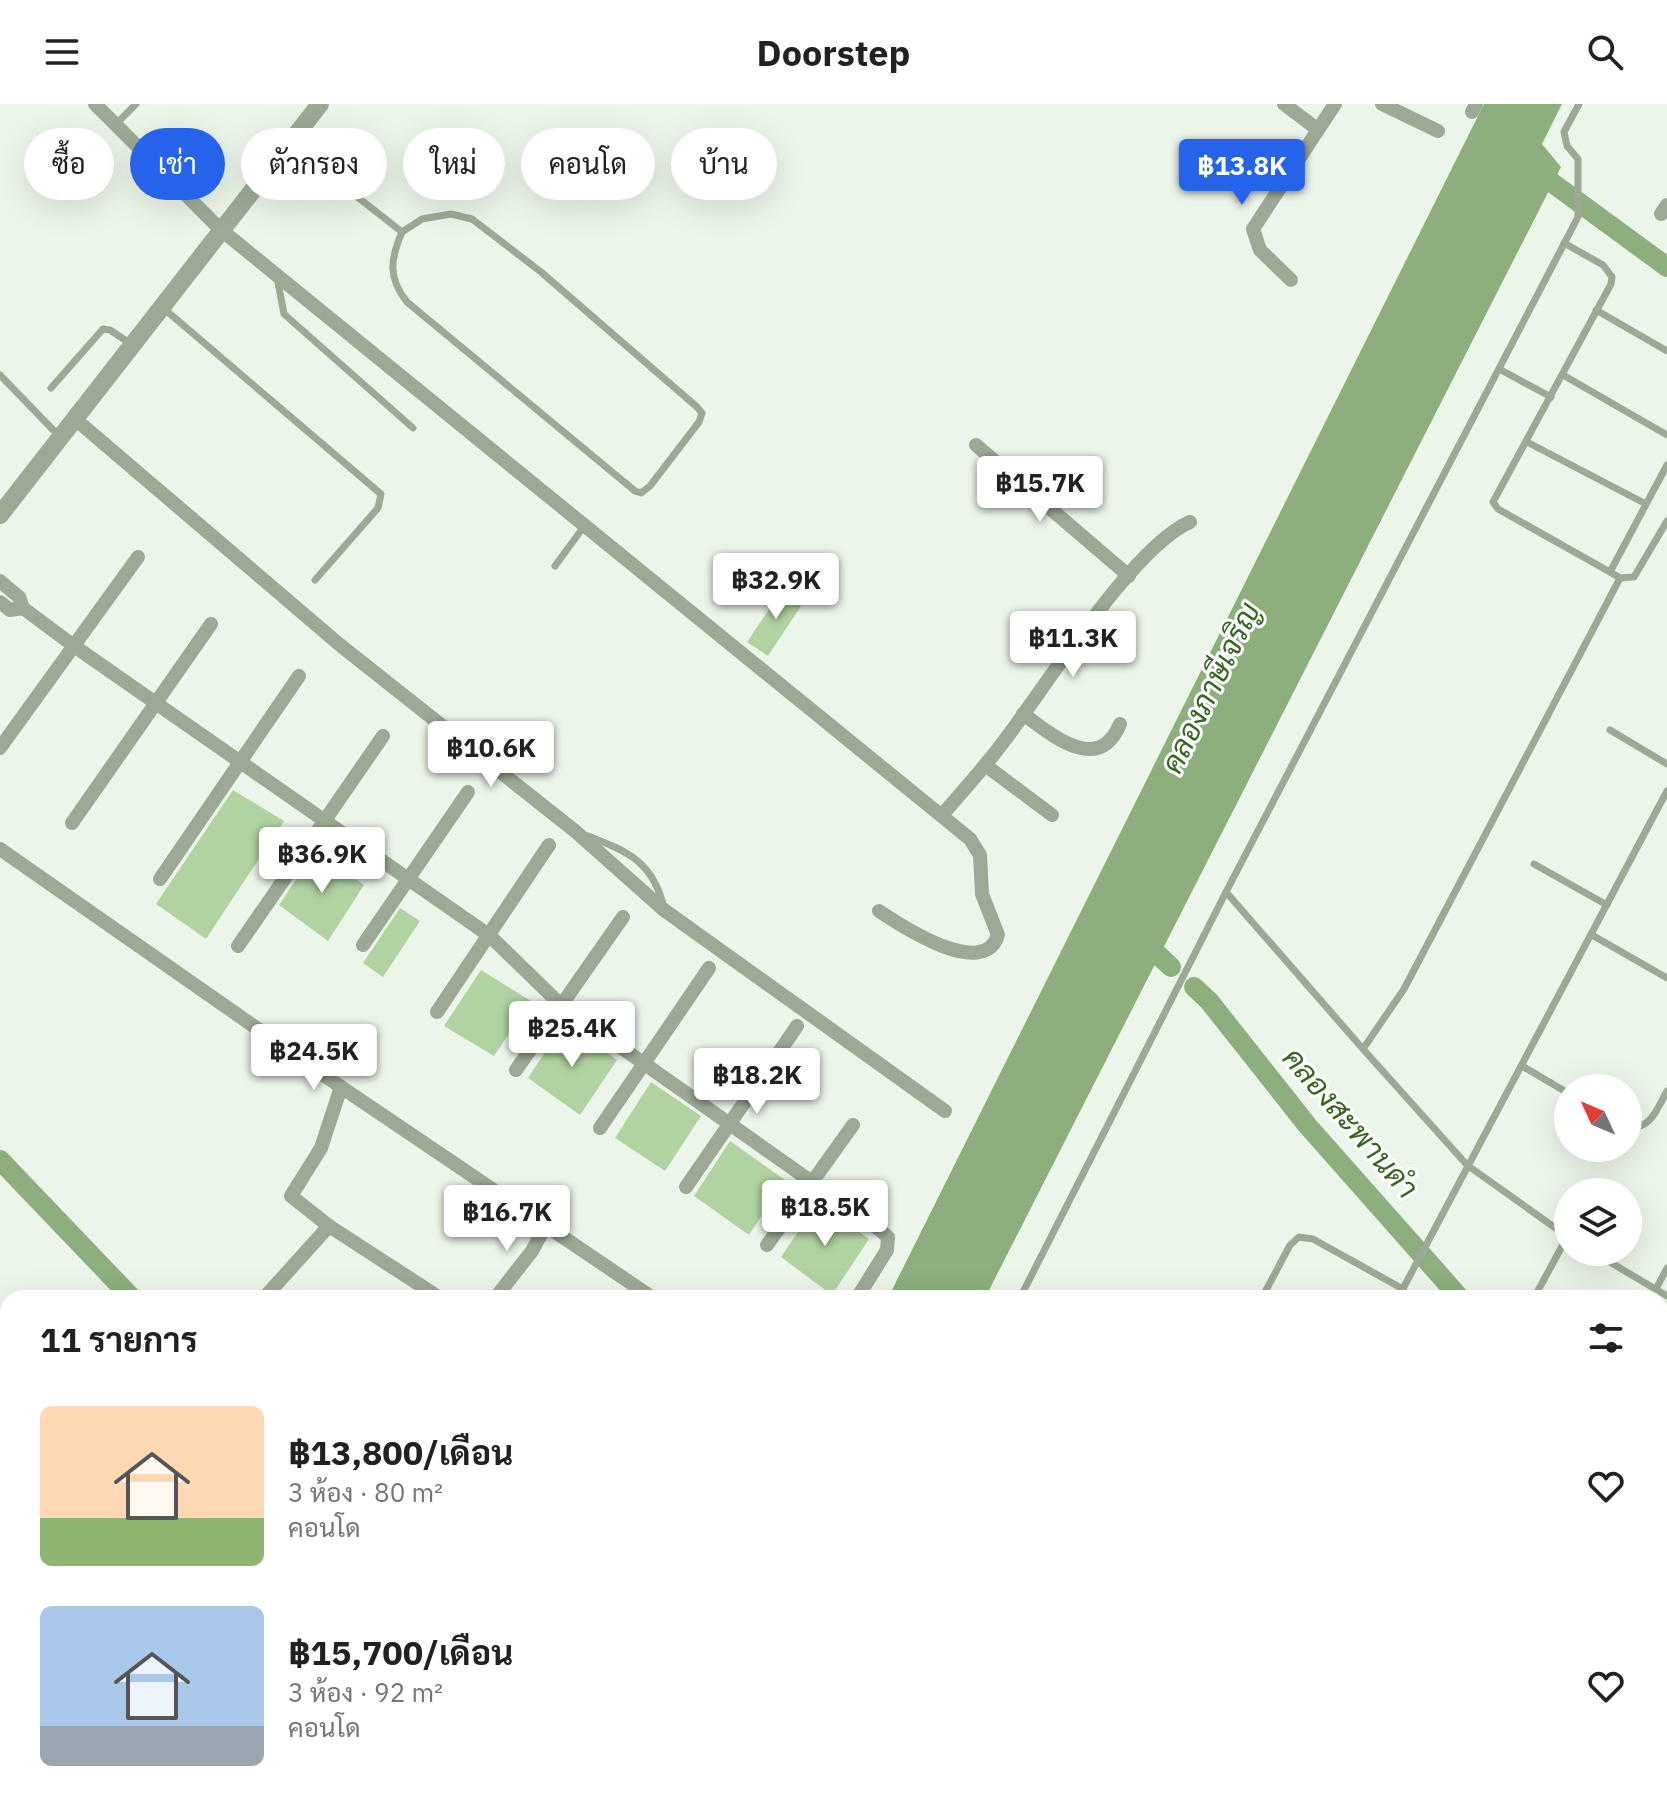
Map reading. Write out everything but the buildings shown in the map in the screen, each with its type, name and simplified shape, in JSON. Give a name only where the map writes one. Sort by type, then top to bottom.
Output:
[{"type":"street","points":[[95,104],[220,229],[970,839],[980,855],[982,894],[998,935],[996,942],[981,953],[951,948],[907,930],[879,911]]},
{"type":"street","points":[[302,128],[320,104]]},
{"type":"street","points":[[1284,104],[1317,129]]},
{"type":"street","points":[[1291,280],[1260,250],[1253,229],[1335,104]]},
{"type":"street","points":[[1382,104],[1438,131]]},
{"type":"street","points":[[2,507],[244,200]]},
{"type":"street","points":[[74,418],[340,645],[575,831],[664,910],[945,1111]]},
{"type":"street","points":[[976,445],[1129,576]]},
{"type":"street","points":[[942,815],[985,765],[1129,576],[1169,534],[1190,522]]},
{"type":"street","points":[[0,748],[138,557]]},
{"type":"street","points":[[0,581],[19,597],[23,608],[74,646],[490,936],[561,1005],[888,1237],[887,1250],[862,1290]]},
{"type":"street","points":[[0,602],[10,610],[23,608]]},
{"type":"street","points":[[72,823],[211,624]]},
{"type":"street","points":[[160,879],[299,676]]},
{"type":"street","points":[[1023,714],[1075,749],[1087,750],[1106,742],[1120,724]]},
{"type":"street","points":[[238,946],[322,820],[383,736]]},
{"type":"street","points":[[985,765],[1052,815]]},
{"type":"street","points":[[363,945],[468,792]]},
{"type":"street","points":[[437,1012],[549,845]]},
{"type":"street","points":[[0,849],[341,1087],[641,1290]]},
{"type":"street","points":[[516,1070],[623,917]]},
{"type":"street","points":[[600,1128],[709,968]]},
{"type":"street","points":[[686,1187],[797,1026]]},
{"type":"street","points":[[341,1087],[321,1148],[291,1196],[329,1226],[428,1290]]},
{"type":"street","points":[[767,1245],[853,1125]]},
{"type":"street","points":[[271,1290],[329,1226]]},
{"type":"street","points":[[502,1290],[545,1227]]},
{"type":"lane","points":[[115,125],[136,104]]},
{"type":"lane","points":[[1024,1290],[1226,892],[1501,370],[1578,217],[1578,159],[1567,146],[1564,132],[1579,104]]},
{"type":"lane","points":[[361,200],[402,232]]},
{"type":"lane","points":[[451,214],[472,219],[541,272],[697,407],[702,413],[699,422],[650,486],[641,493],[635,491],[407,302],[396,288],[392,274],[391,258],[402,232],[422,219],[451,214]]},
{"type":"lane","points":[[1564,243],[1610,271],[1611,284],[1494,506],[1620,578],[1634,577],[1667,521]]},
{"type":"lane","points":[[277,275],[284,314],[413,428]]},
{"type":"lane","points":[[161,306],[381,494],[378,508],[315,580]]},
{"type":"lane","points":[[1596,310],[1667,351]]},
{"type":"lane","points":[[51,388],[103,329],[110,330],[131,344]]},
{"type":"lane","points":[[1501,370],[1551,397]]},
{"type":"lane","points":[[0,375],[59,436]]},
{"type":"lane","points":[[1563,375],[1667,435]]},
{"type":"lane","points":[[1527,442],[1646,504]]},
{"type":"lane","points":[[1610,572],[1667,465]]},
{"type":"lane","points":[[555,566],[585,525]]},
{"type":"lane","points":[[1363,1049],[1404,989],[1620,578]]},
{"type":"lane","points":[[1610,730],[1667,764]]},
{"type":"lane","points":[[1266,1290],[1290,1245],[1299,1237],[1313,1239],[1403,1289],[1667,791]]},
{"type":"lane","points":[[1534,864],[1607,905]]},
{"type":"lane","points":[[1226,892],[1467,1165],[1554,1228]]},
{"type":"lane","points":[[1592,935],[1667,978]]},
{"type":"lane","points":[[1522,1066],[1554,1085]]},
{"type":"lane","points":[[1642,1126],[1649,1123],[1667,1091]]},
{"type":"lane","points":[[1538,1290],[1554,1261]]},
{"type":"lane","points":[[1617,1266],[1656,1289],[1667,1268]]},
{"type":"water","name":"คลองภาษีเจริญ","points":[[1484,104],[1562,104],[1542,144],[1561,167],[989,1290],[892,1290]]},
{"type":"waterway","points":[[1532,168],[1667,267]]},
{"type":"waterway","name":"คลองสะพานดำ","points":[[1139,937],[1171,967]]},
{"type":"waterway","name":"คลองสะพานดำ","points":[[1194,987],[1209,1001],[1307,1125],[1453,1290]]},
{"type":"waterway","points":[[0,1160],[124,1290]]}]
